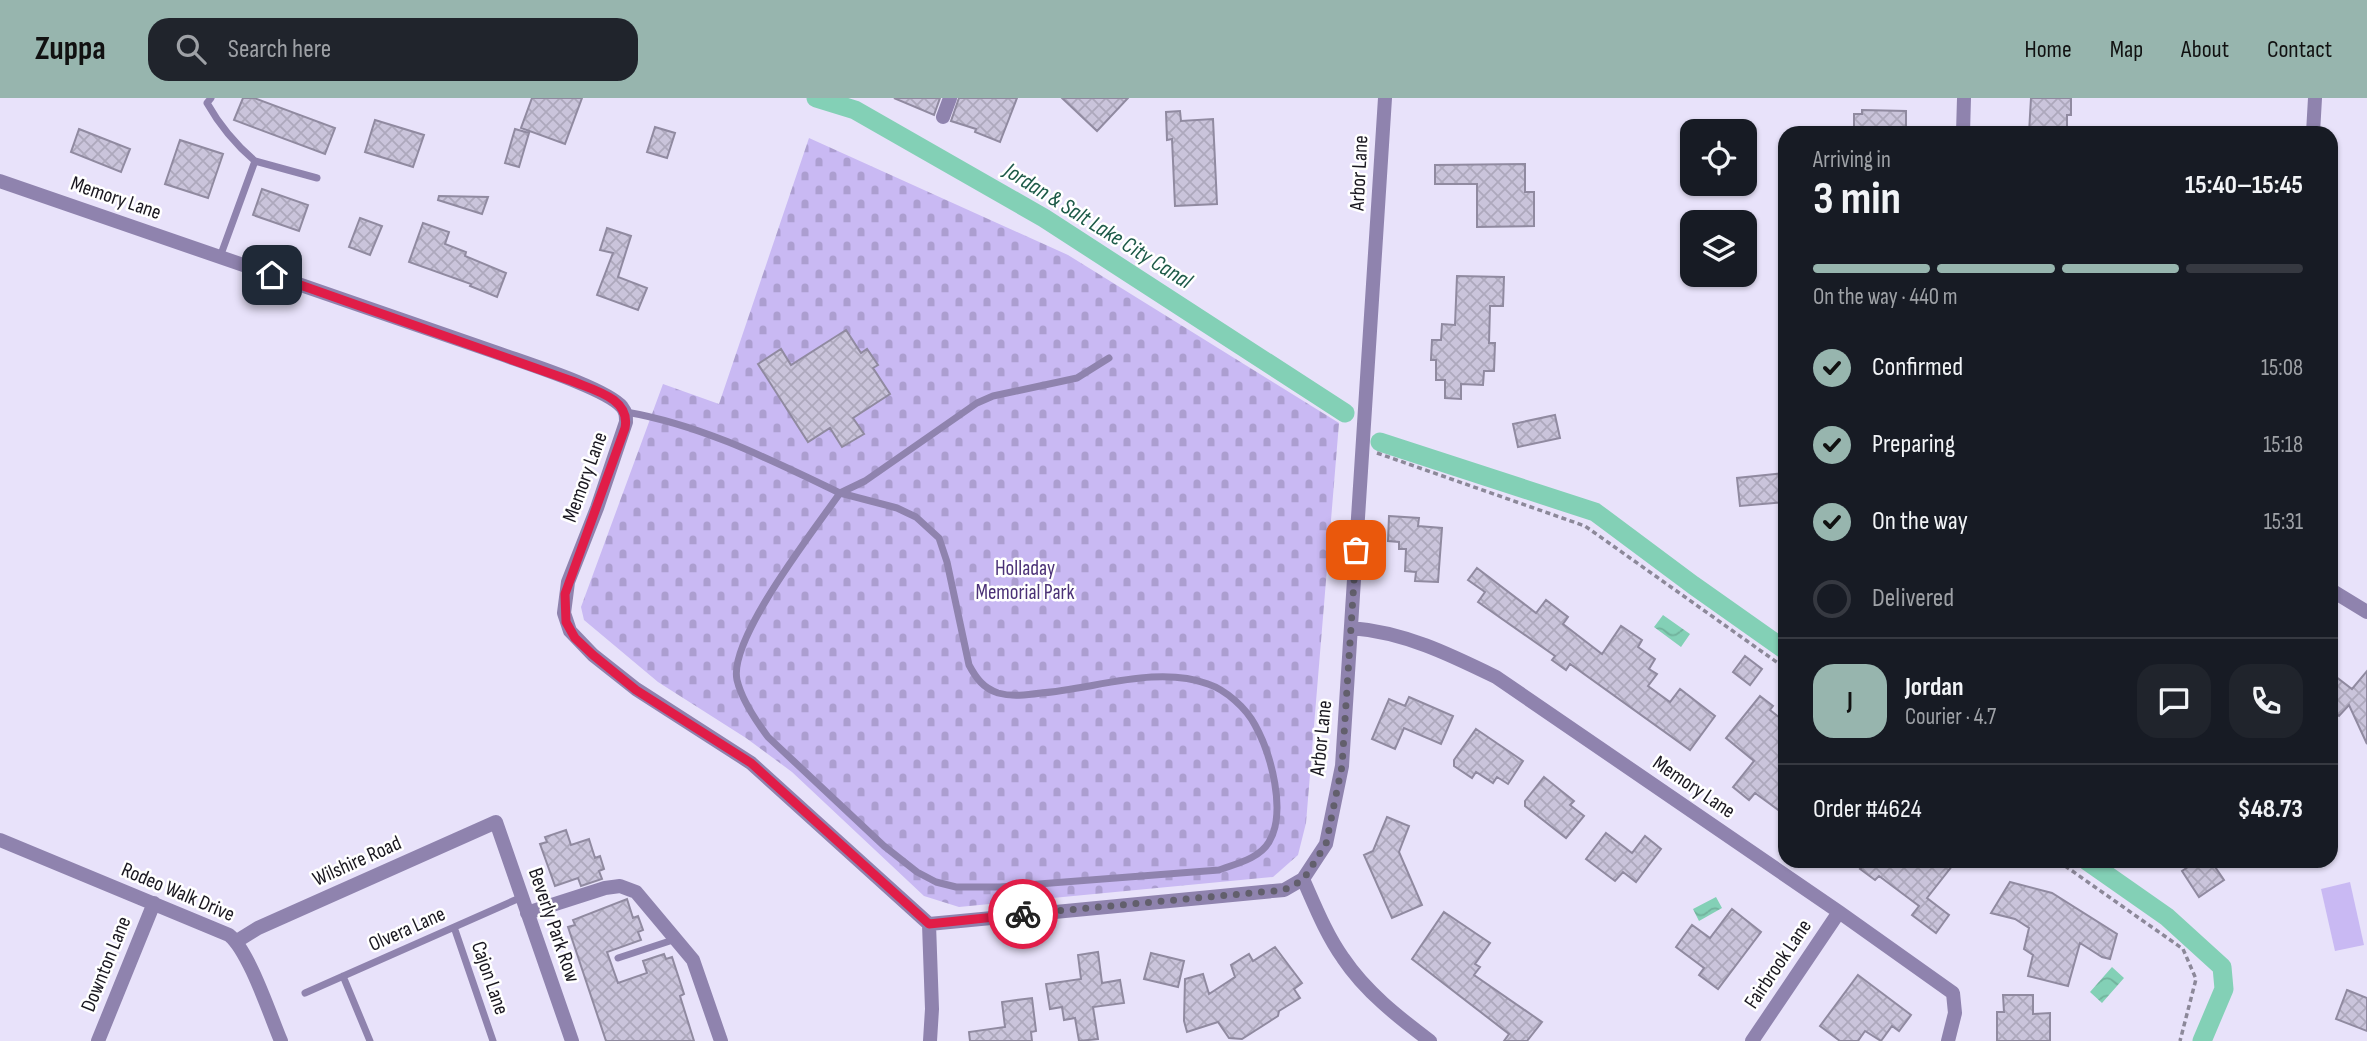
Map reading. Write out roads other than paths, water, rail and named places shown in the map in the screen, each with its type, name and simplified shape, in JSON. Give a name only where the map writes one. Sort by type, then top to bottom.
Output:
[{"type":"street","points":[[943,117],[950,98]]},
{"type":"street","name":"Arbor Lane","points":[[1303,880],[1326,844],[1342,766],[1385,98]]},
{"type":"street","points":[[1963,126],[1964,98]]},
{"type":"street","points":[[2313,126],[2315,98]]},
{"type":"street","name":"Memory Lane","points":[[0,181],[572,381],[606,395],[622,407],[625,412],[625,428],[565,594],[564,613],[570,631],[593,655],[636,690],[759,769],[929,924]]},
{"type":"street","points":[[2338,594],[2367,612]]},
{"type":"street","name":"Memory Lane","points":[[1351,628],[1373,630],[1432,646],[1496,677],[1839,912],[1954,993],[1955,1013],[1948,1041]]},
{"type":"street","name":"Beverly Park Row","points":[[496,822],[572,1041]]},
{"type":"street","name":"Wilshire Road","points":[[237,941],[258,929],[496,822]]},
{"type":"street","name":"Rodeo Walk Drive","points":[[0,840],[220,930],[237,941],[281,1041]]},
{"type":"street","points":[[930,1041],[932,1009],[929,924],[1284,890],[1303,880],[1342,957],[1362,983],[1430,1041]]},
{"type":"street","points":[[527,913],[606,888],[628,888],[642,897],[695,966],[721,1041]]},
{"type":"street","name":"Downton Lane","points":[[98,1041],[154,903]]},
{"type":"street","name":"Fairbrook Lane","points":[[1752,1041],[1839,912]]},
{"type":"lane","points":[[211,98],[207,103],[218,122],[237,146],[255,161],[317,178]]},
{"type":"lane","points":[[220,257],[255,161]]},
{"type":"lane","points":[[625,412],[652,416],[746,448],[840,493],[916,517],[939,538],[947,562],[969,665],[976,678],[987,688],[1000,694],[1018,695],[1173,676],[1192,678],[1217,687],[1255,724],[1275,781],[1278,805],[1270,841],[1262,850],[1244,861],[1219,870],[1000,887],[956,887],[936,883],[884,846],[768,737],[756,721],[736,679],[737,659],[749,630],[840,493],[865,481],[977,403],[993,396],[1077,378],[1109,358]]},
{"type":"lane","name":"Olvera Lane","points":[[305,993],[522,897]]},
{"type":"lane","name":"Cajon Lane","points":[[454,927],[493,1041]]},
{"type":"lane","points":[[618,958],[676,938]]},
{"type":"lane","points":[[343,976],[370,1041]]},
{"type":"water","points":[[1663,615],[1690,634],[1681,647],[1654,627]]},
{"type":"water","points":[[1716,897],[1722,908],[1699,921],[1693,909]]},
{"type":"water","points":[[2112,967],[2124,978],[2102,1003],[2090,992]]},
{"type":"waterway","name":"Jordan & Salt Lake City Canal","points":[[816,98],[855,110],[1044,218],[1345,413]]},
{"type":"waterway","name":"Jordan & Salt Lake City Canal","points":[[1380,442],[1595,512],[1778,645]]},
{"type":"waterway","name":"Jordan & Salt Lake City Canal","points":[[2097,868],[2167,917],[2222,967],[2224,989],[2202,1041]]},
{"type":"park label","name":"Holladay Memorial Park","points":[[1025,580]]}]
